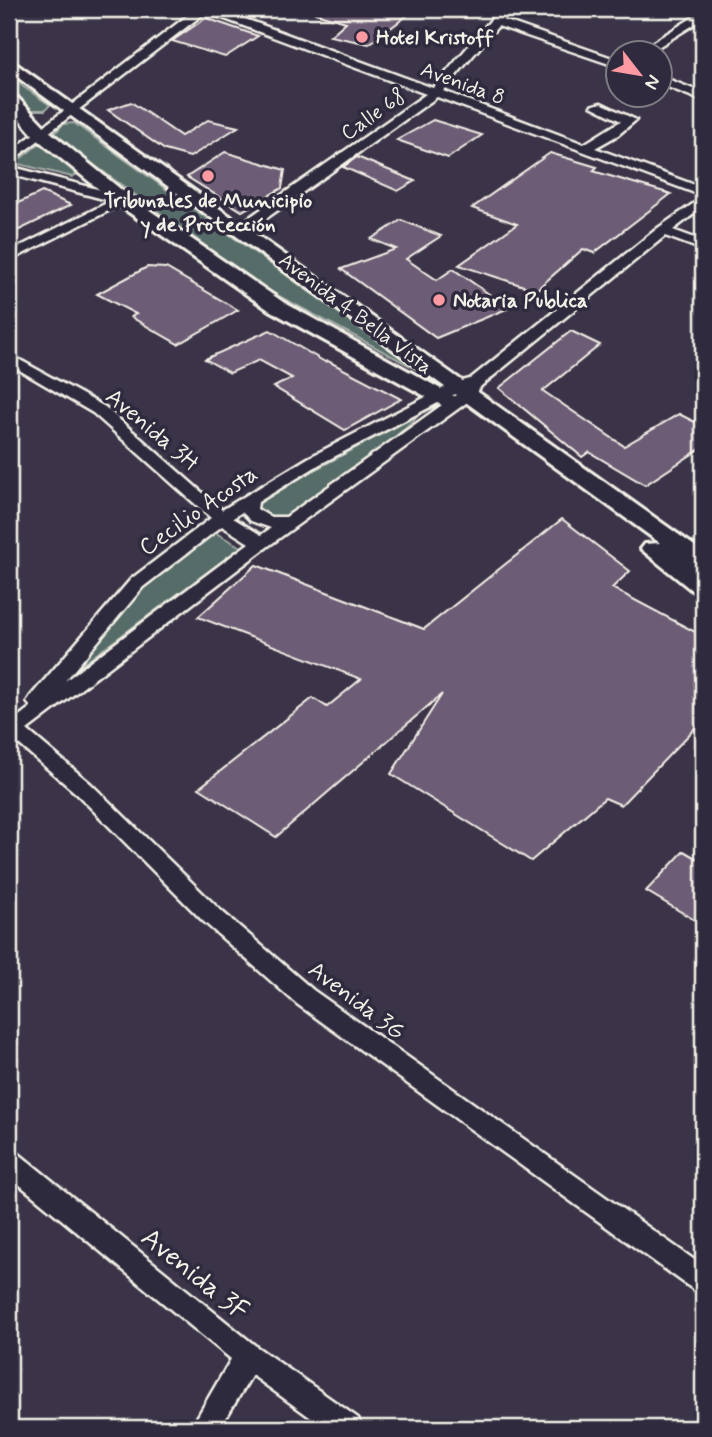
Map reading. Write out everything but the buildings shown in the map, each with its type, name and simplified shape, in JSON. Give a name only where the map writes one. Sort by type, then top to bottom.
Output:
[{"type":"street","points":[[9,159],[203,9]]},
{"type":"street","name":"Avenida 8","points":[[209,9],[703,192]]},
{"type":"street","name":"Calle 68","points":[[242,229],[435,93],[506,9]]},
{"type":"street","points":[[665,38],[703,14]]},
{"type":"street","points":[[495,21],[604,59]]},
{"type":"street","name":"Avenida 4 Bella Vista","points":[[9,64],[242,229],[459,393],[703,586]]},
{"type":"street","points":[[674,86],[703,97]]},
{"type":"street","name":"Avenida 4 Bella Vista","points":[[9,98],[43,135],[123,200],[276,306],[459,393],[703,563]]},
{"type":"street","points":[[584,149],[630,120],[597,106]]},
{"type":"street","points":[[9,170],[123,200]]},
{"type":"street","points":[[9,257],[123,200]]},
{"type":"street","points":[[10,731],[459,393],[703,201]]},
{"type":"street","points":[[663,230],[703,246]]},
{"type":"street","name":"Avenida 3H","points":[[9,358],[99,410],[222,518],[261,543]]},
{"type":"street","name":"Cecilio Acosta","points":[[10,731],[137,583],[222,518],[314,461],[459,393]]},
{"type":"street","points":[[250,501],[248,510],[254,517],[267,523],[290,522]]},
{"type":"street","name":"Avenida 3G","points":[[10,731],[84,789],[211,915],[305,996],[703,1281]]},
{"type":"street","name":"Avenida 3F","points":[[9,1161],[248,1356],[348,1428]]},
{"type":"street","points":[[205,1428],[248,1356]]},
{"type":"green space","points":[[9,77],[50,105],[45,110],[32,110],[9,86]]},
{"type":"green space","points":[[74,123],[420,371],[260,286],[53,135],[63,124]]},
{"type":"green space","points":[[40,143],[79,173],[72,177],[15,163]]},
{"type":"green space","points":[[421,413],[393,439],[288,516],[268,518],[258,512],[256,501]]},
{"type":"green space","points":[[214,532],[241,547],[71,673],[143,586]]},
{"type":"place","name":"Hotel Kristoff","points":[[362,37]]},
{"type":"place","name":"Tribunales de Municipio y de Protección","points":[[208,176]]},
{"type":"place","name":"Notaria Publica","points":[[439,300]]}]
